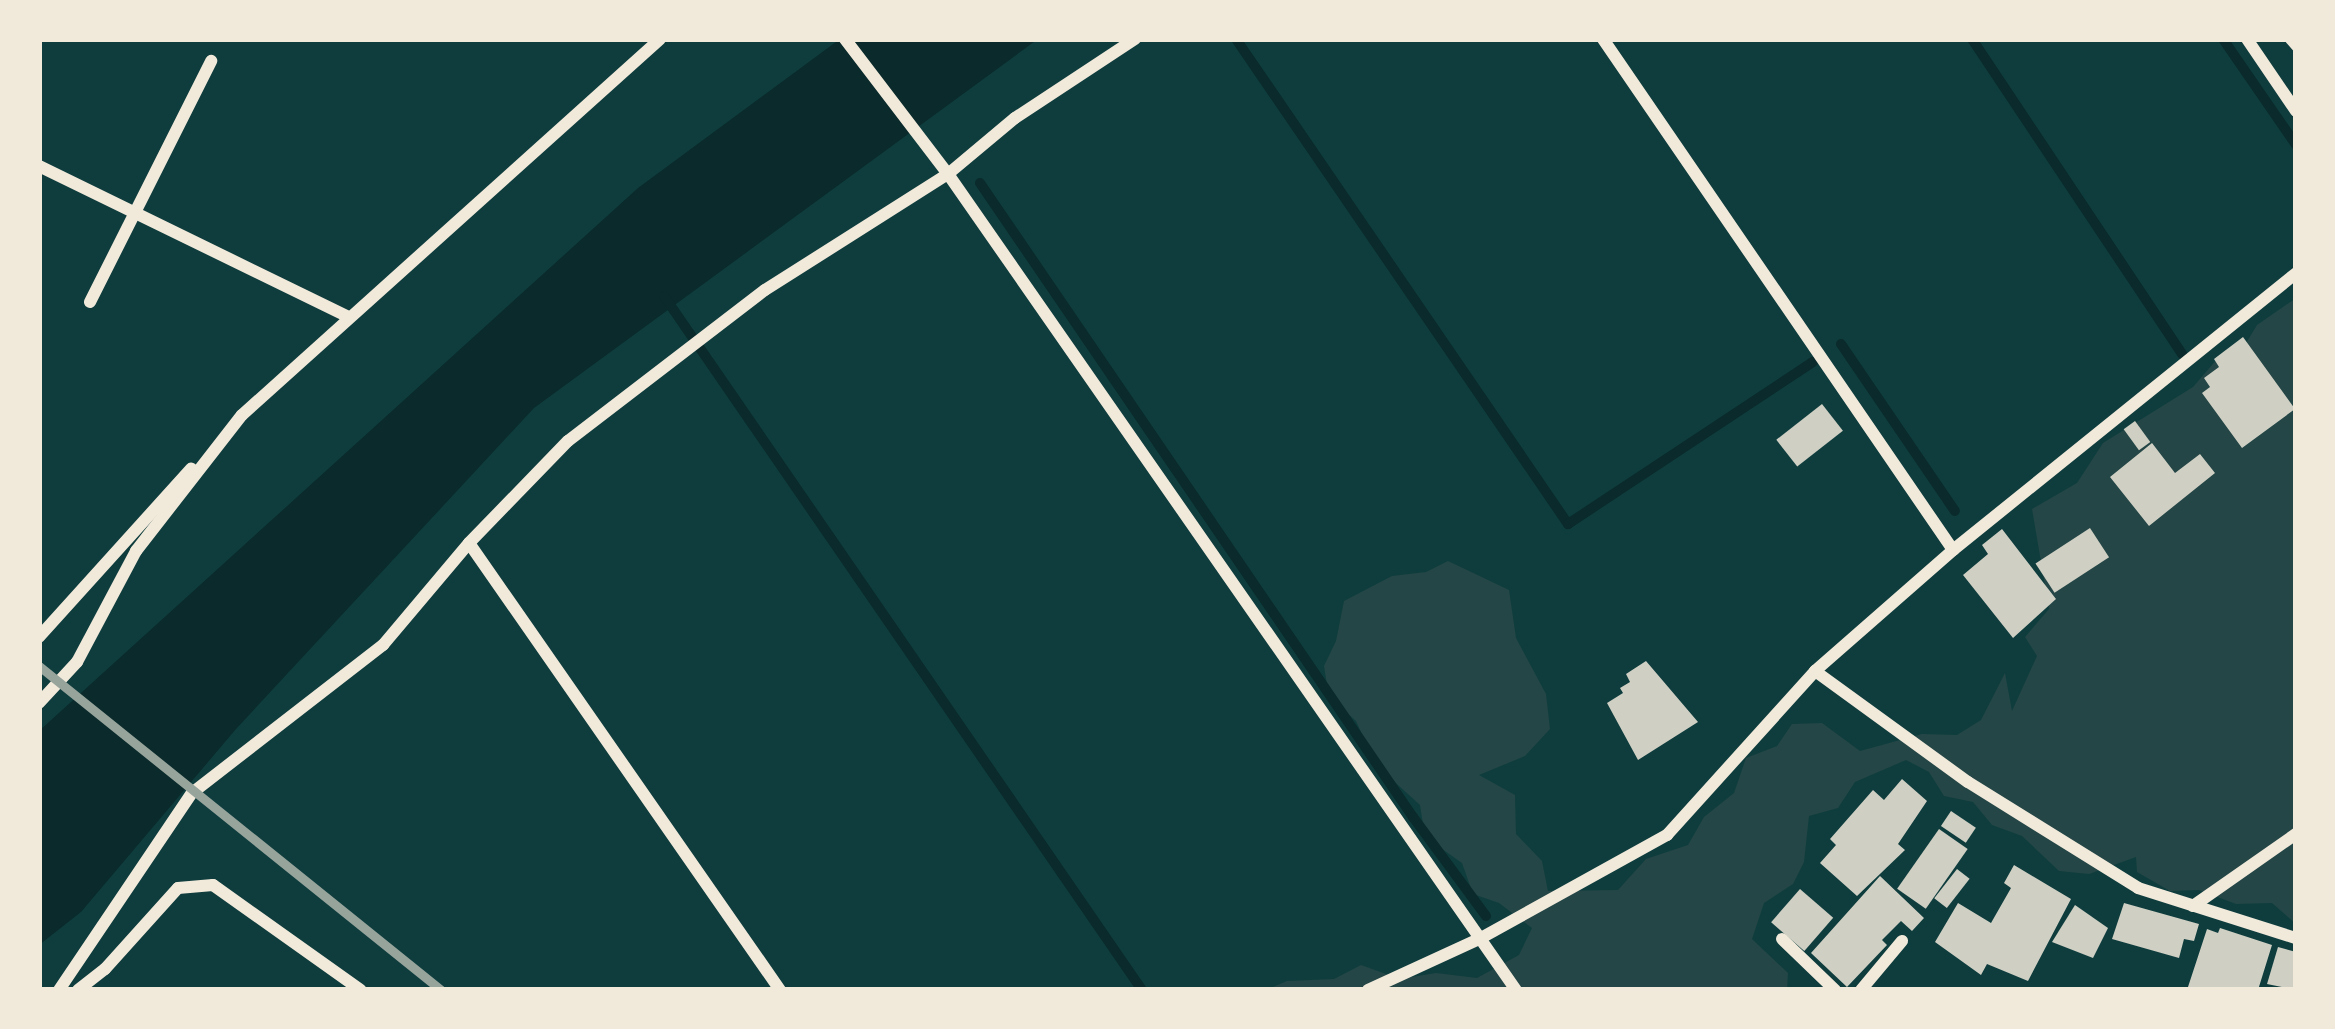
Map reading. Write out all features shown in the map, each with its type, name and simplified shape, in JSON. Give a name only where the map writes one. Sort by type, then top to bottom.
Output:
[{"type":"street","points":[[39,637],[242,415],[346,316],[660,39]]},
{"type":"street","points":[[845,39],[944,169],[1516,990]]},
{"type":"street","points":[[59,990],[192,794],[383,645],[469,543],[568,441],[765,290],[1135,39]]},
{"type":"street","points":[[1603,39],[1953,550]]},
{"type":"street","points":[[2246,39],[2296,111]]},
{"type":"street","points":[[90,302],[211,61]]},
{"type":"street","points":[[39,166],[346,316]]},
{"type":"street","points":[[1368,990],[1481,938],[1667,835],[1816,671],[1953,550],[2296,273]]},
{"type":"street","points":[[39,703],[77,662],[136,551],[242,415]]},
{"type":"street","points":[[469,543],[780,990]]},
{"type":"street","points":[[1816,671],[1968,782],[2138,888],[2296,938]]},
{"type":"street","points":[[2193,907],[2296,834]]},
{"type":"street","points":[[78,990],[105,969],[178,888],[214,885],[361,990]]},
{"type":"street","points":[[1782,939],[1835,990]]},
{"type":"street","points":[[1861,990],[1902,940]]},
{"type":"lane","points":[[2289,39],[2296,47]]},
{"type":"shaded area","points":[[840,39],[1038,39],[534,408],[236,729],[81,912],[39,945],[39,731],[638,188]]},
{"type":"shaded area","points":[[2296,298],[2296,924],[2272,903],[2236,904],[2199,890],[2170,891],[2137,872],[2136,857],[2089,874],[2059,871],[2022,836],[1992,825],[1973,802],[1944,796],[1929,772],[1906,760],[1855,782],[1838,808],[1809,816],[1804,862],[1793,884],[1764,903],[1752,939],[1788,973],[1787,990],[1266,990],[1287,981],[1334,979],[1361,965],[1400,979],[1436,973],[1477,978],[1519,955],[1532,928],[1499,903],[1473,894],[1462,863],[1425,837],[1420,805],[1376,765],[1356,721],[1329,697],[1324,666],[1336,641],[1344,601],[1392,576],[1426,572],[1448,561],[1509,590],[1516,638],[1546,694],[1550,729],[1525,756],[1479,775],[1515,795],[1516,834],[1542,861],[1548,891],[1618,890],[1646,859],[1688,845],[1704,817],[1734,793],[1746,758],[1777,746],[1792,724],[1822,723],[1860,751],[1922,734],[1957,735],[1981,720],[2005,673],[2012,711],[2037,656],[2025,637],[2049,609],[2032,509],[2077,483],[2103,443],[2193,387],[2224,351],[2246,343],[2257,325]]},
{"type":"building","points":[[2243,337],[2295,409],[2242,448],[2202,393],[2210,387],[2204,378],[2219,367],[2214,359]]},
{"type":"building","points":[[1822,404],[1843,431],[1797,467],[1776,440]]},
{"type":"building","points":[[2135,421],[2150,442],[2139,450],[2124,429]]},
{"type":"building","points":[[2152,443],[2175,473],[2200,454],[2215,473],[2149,526],[2110,477]]},
{"type":"building","points":[[2090,528],[2109,557],[2055,593],[2035,563]]},
{"type":"building","points":[[2002,529],[2056,599],[2013,638],[1963,575],[1988,554],[1982,545]]},
{"type":"building","points":[[1646,661],[1698,722],[1638,760],[1607,703],[1623,693],[1620,688],[1630,682],[1626,674]]},
{"type":"building","points":[[1902,779],[1927,801],[1898,844],[1905,850],[1857,896],[1820,863],[1836,845],[1830,839],[1873,790],[1884,800]]},
{"type":"building","points":[[1951,811],[1976,828],[1966,843],[1941,826]]},
{"type":"building","points":[[1939,829],[1968,849],[1926,909],[1897,889]]},
{"type":"building","points":[[2014,865],[2071,899],[2028,981],[1987,964],[1981,975],[1935,942],[1958,903],[1991,923],[2011,888],[2004,883]]},
{"type":"building","points":[[1957,869],[1970,879],[1947,908],[1934,898]]},
{"type":"building","points":[[1880,876],[1924,918],[1912,931],[1901,921],[1882,940],[1887,945],[1847,987],[1811,953]]},
{"type":"building","points":[[1800,889],[1833,918],[1804,951],[1771,922]]},
{"type":"building","points":[[2124,903],[2199,924],[2194,941],[2184,939],[2179,958],[2112,939]]},
{"type":"building","points":[[2075,905],[2108,928],[2093,958],[2052,942]]},
{"type":"building","points":[[2220,928],[2272,945],[2258,990],[2187,990],[2207,929],[2218,933]]},
{"type":"building","points":[[2278,947],[2296,952],[2296,990],[2267,984]]},
{"type":"waterway","points":[[1236,39],[1568,524],[1813,362]]},
{"type":"waterway","points":[[1972,39],[2182,354]]},
{"type":"waterway","points":[[2223,39],[2296,145]]},
{"type":"waterway","points":[[980,183],[1413,817],[1486,916]]},
{"type":"waterway","points":[[664,296],[1142,990]]},
{"type":"waterway","points":[[1841,344],[1955,511]]},
{"type":"railway","points":[[39,666],[441,990]]}]
